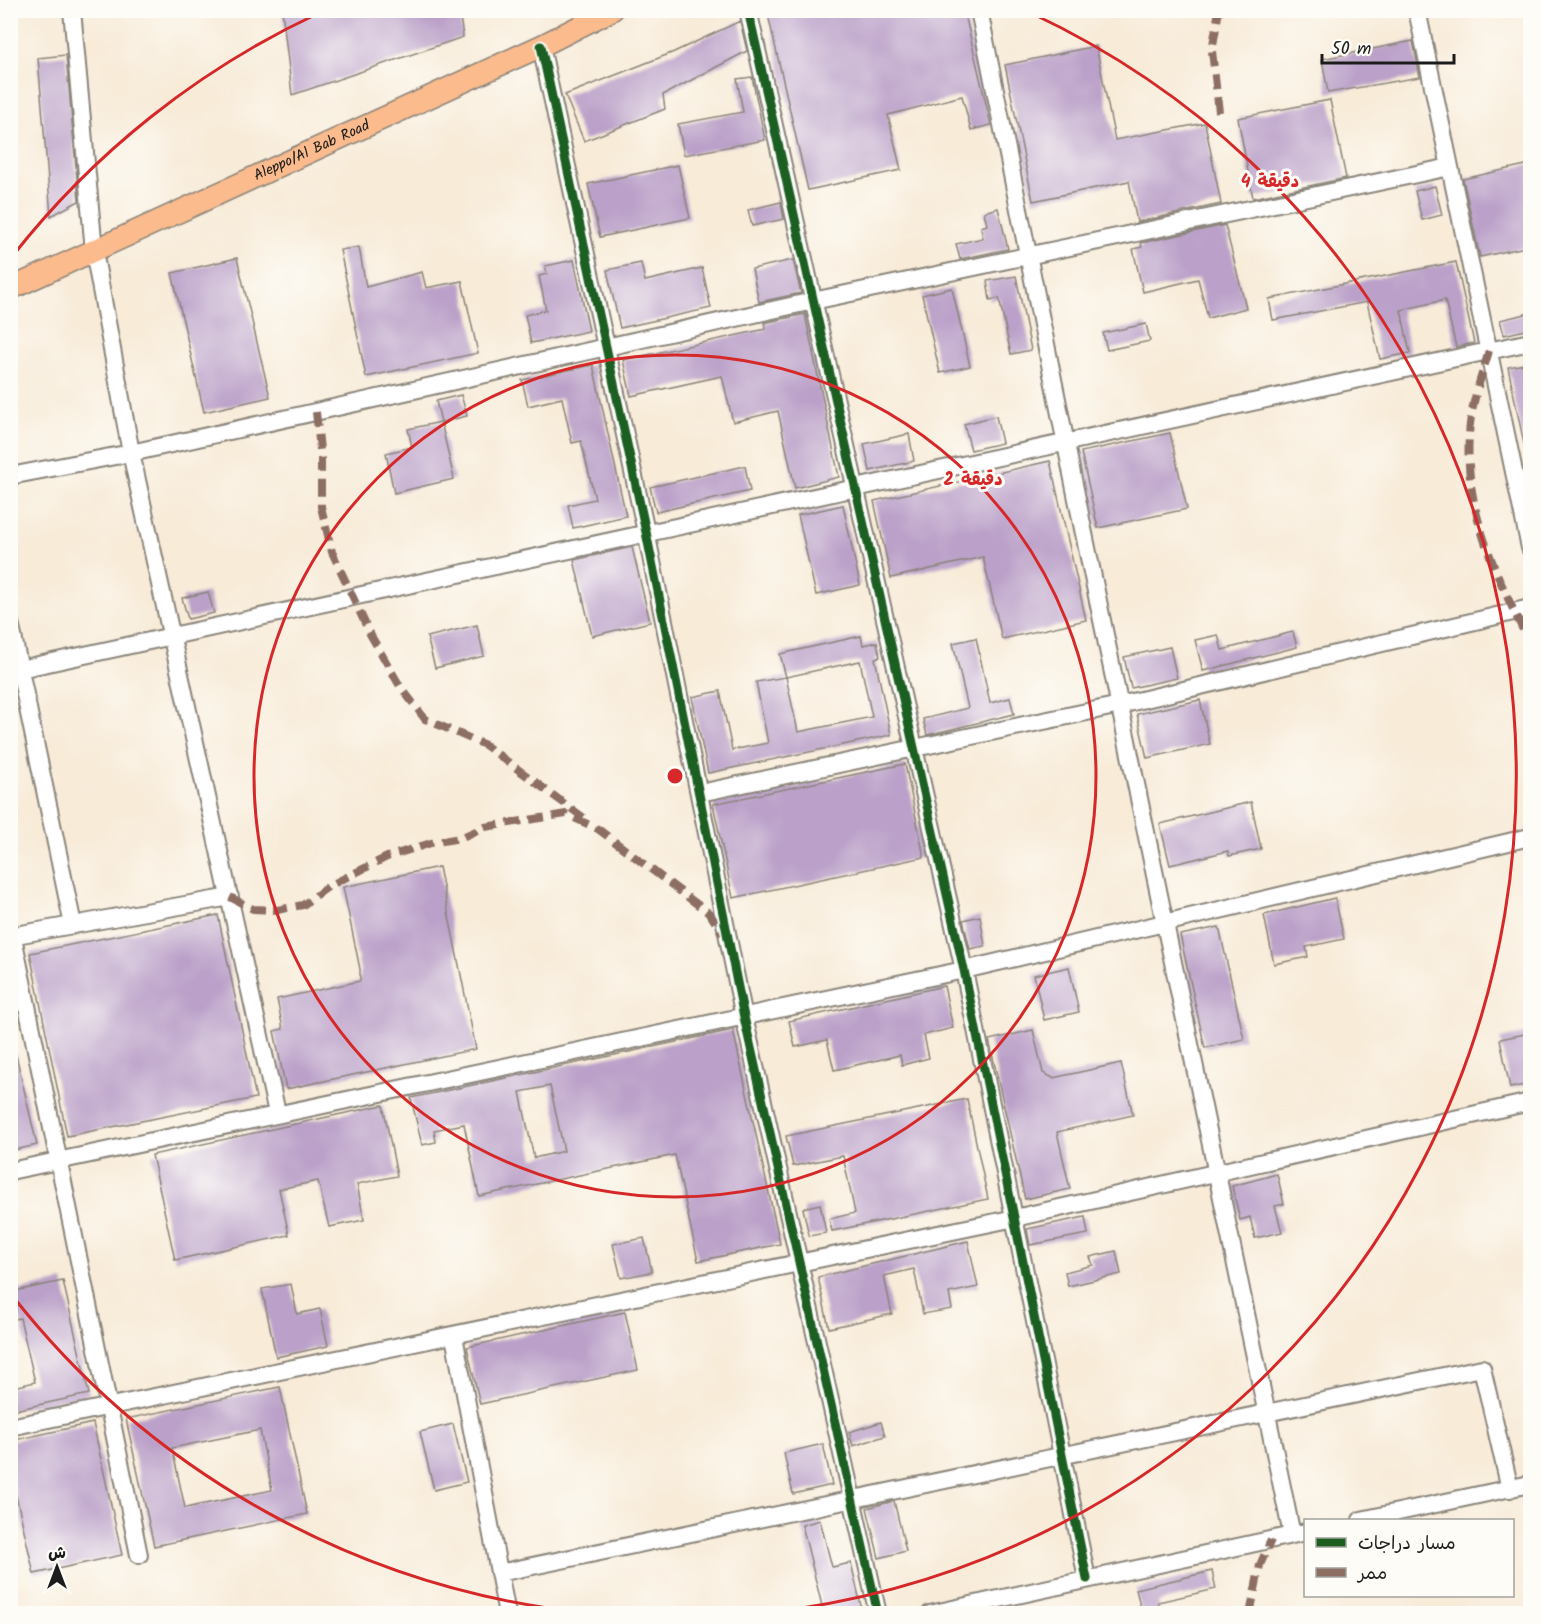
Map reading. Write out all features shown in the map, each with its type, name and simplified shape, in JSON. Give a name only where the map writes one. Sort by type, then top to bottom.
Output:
[{"type":"main road","name":"Aleppo/Al Bab Road","points":[[10,289],[541,46],[612,10]]},
{"type":"street","points":[[72,10],[94,250],[131,453],[277,1113]]},
{"type":"street","points":[[748,10],[964,970],[1087,1579]]},
{"type":"street","points":[[930,1614],[1299,1534],[1266,1412],[1066,443],[980,10]]},
{"type":"street","points":[[1417,10],[1530,548]]},
{"type":"street","points":[[541,46],[646,532],[744,1017],[878,1614]]},
{"type":"street","points":[[10,476],[131,453],[813,301],[1450,167]]},
{"type":"street","points":[[21,669],[1530,342]]},
{"type":"street","points":[[700,793],[1120,705],[1530,608]]},
{"type":"street","points":[[10,622],[74,924]]},
{"type":"street","points":[[10,1171],[964,970],[1530,837]]},
{"type":"street","points":[[139,1555],[12,937],[230,897]]},
{"type":"street","points":[[10,1427],[1014,1218],[1530,1102]]},
{"type":"street","points":[[454,1336],[507,1614]]},
{"type":"street","points":[[499,1573],[1482,1368],[1510,1489]]},
{"type":"street","points":[[1370,1519],[1530,1485]]},
{"type":"building","points":[[282,10],[459,10],[463,37],[292,95]]},
{"type":"building","points":[[767,10],[964,10],[991,125],[971,130],[962,96],[888,115],[901,170],[808,190]]},
{"type":"building","points":[[740,21],[747,51],[663,95],[665,109],[584,141],[565,95],[674,52]]},
{"type":"building","points":[[1413,41],[1420,77],[1328,93],[1322,59]]},
{"type":"building","points":[[1096,46],[1115,140],[1205,123],[1221,204],[1137,222],[1129,181],[1033,201],[1005,65]]},
{"type":"building","points":[[66,55],[79,201],[51,216],[38,58]]},
{"type":"building","points":[[752,77],[765,140],[684,155],[678,124],[743,112],[737,79]]},
{"type":"building","points":[[1330,100],[1346,178],[1253,198],[1238,118]]},
{"type":"building","points":[[1530,164],[1530,246],[1480,257],[1463,179]]},
{"type":"building","points":[[678,165],[690,218],[600,237],[588,184]]},
{"type":"building","points":[[1435,186],[1442,215],[1422,220],[1415,191]]},
{"type":"building","points":[[781,202],[784,219],[752,226],[748,210]]},
{"type":"building","points":[[998,208],[1008,249],[960,259],[956,244],[983,238],[981,227],[987,225],[984,212]]},
{"type":"building","points":[[1225,225],[1246,308],[1208,318],[1198,279],[1143,292],[1133,249],[1142,247],[1141,243]]},
{"type":"building","points":[[359,247],[366,287],[422,272],[426,288],[462,281],[478,353],[366,377],[340,250]]},
{"type":"building","points":[[237,258],[270,397],[204,412],[172,273]]},
{"type":"building","points":[[574,260],[589,331],[531,343],[525,315],[546,310],[539,276],[547,274],[545,266]]},
{"type":"building","points":[[793,260],[801,293],[759,302],[752,269]]},
{"type":"building","points":[[1456,262],[1474,343],[1456,347],[1445,300],[1401,310],[1410,353],[1380,359],[1367,302],[1273,320],[1269,299]]},
{"type":"building","points":[[641,263],[645,281],[702,268],[711,308],[620,328],[607,270]]},
{"type":"building","points":[[1016,276],[1031,350],[1011,354],[999,298],[990,300],[987,281]]},
{"type":"building","points":[[952,288],[970,366],[940,373],[922,295]]},
{"type":"building","points":[[1530,313],[1530,329],[1504,335],[1500,320]]},
{"type":"building","points":[[805,314],[839,477],[795,488],[778,411],[733,422],[722,376],[631,396],[623,360],[766,329],[764,323]]},
{"type":"building","points":[[1146,324],[1150,341],[1107,350],[1103,333]]},
{"type":"building","points":[[1530,363],[1530,443],[1524,444],[1508,367]]},
{"type":"building","points":[[593,365],[626,516],[573,528],[568,505],[595,499],[581,441],[572,443],[562,398],[528,406],[522,380]]},
{"type":"building","points":[[461,395],[467,416],[441,422],[436,401]]},
{"type":"building","points":[[996,416],[1002,443],[971,450],[964,424]]},
{"type":"building","points":[[441,422],[454,479],[394,493],[386,453],[412,447],[408,429]]},
{"type":"building","points":[[1170,433],[1187,509],[1098,528],[1081,452]]},
{"type":"building","points":[[909,434],[914,461],[870,471],[864,444]]},
{"type":"building","points":[[1050,461],[1086,620],[1002,639],[983,557],[891,578],[874,501]]},
{"type":"building","points":[[745,466],[750,491],[656,512],[650,487]]},
{"type":"building","points":[[843,505],[860,585],[816,595],[798,515]]},
{"type":"building","points":[[632,547],[650,622],[592,636],[574,560]]},
{"type":"building","points":[[208,592],[214,613],[188,619],[182,598]]},
{"type":"building","points":[[477,625],[484,656],[435,668],[427,637]]},
{"type":"building","points":[[1293,632],[1297,647],[1203,671],[1195,640],[1218,635],[1222,650]]},
{"type":"building","points":[[861,636],[863,645],[877,642],[880,657],[875,658],[891,735],[708,773],[692,697],[720,691],[732,750],[768,743],[756,682],[786,677],[780,654]],"holes":[[[860,661],[872,717],[798,732],[786,677]]]},
{"type":"building","points":[[976,638],[990,703],[1010,698],[1014,714],[927,735],[923,719],[968,708],[953,643]]},
{"type":"building","points":[[1170,647],[1177,678],[1131,688],[1124,657]]},
{"type":"building","points":[[1200,700],[1210,744],[1147,758],[1137,714]]},
{"type":"building","points":[[905,764],[924,857],[733,898],[713,804]]},
{"type":"building","points":[[1251,802],[1261,849],[1229,856],[1228,851],[1170,865],[1160,824]]},
{"type":"building","points":[[439,867],[476,1049],[286,1089],[274,1031],[283,1029],[277,999],[360,981],[360,969],[343,887]]},
{"type":"building","points":[[1335,898],[1344,939],[1306,947],[1308,957],[1274,964],[1264,915]]},
{"type":"building","points":[[218,915],[256,1098],[67,1136],[30,953]]},
{"type":"building","points":[[980,916],[985,946],[970,949],[963,920]]},
{"type":"building","points":[[1219,927],[1244,1039],[1205,1048],[1180,935]]},
{"type":"building","points":[[1069,967],[1079,1012],[1044,1020],[1034,975]]},
{"type":"building","points":[[944,986],[953,1028],[924,1035],[929,1058],[902,1065],[900,1055],[834,1070],[827,1040],[795,1047],[789,1021]]},
{"type":"building","points":[[733,1030],[780,1244],[698,1261],[675,1155],[479,1196],[464,1124],[434,1130],[436,1142],[422,1145],[411,1098]],"holes":[[[550,1086],[564,1151],[534,1158],[520,1092]]]},
{"type":"building","points":[[1033,1030],[1043,1073],[1053,1078],[1121,1063],[1133,1115],[1057,1132],[1070,1189],[1025,1199],[989,1040]]},
{"type":"building","points":[[1530,1033],[1530,1084],[1510,1088],[1500,1039]]},
{"type":"building","points":[[16,1055],[37,1145],[10,1151],[10,1056]]},
{"type":"building","points":[[967,1099],[988,1199],[832,1231],[829,1219],[855,1213],[843,1156],[793,1166],[786,1136]]},
{"type":"building","points":[[383,1105],[397,1176],[357,1184],[364,1220],[329,1227],[318,1181],[279,1189],[289,1235],[175,1260],[152,1155]]},
{"type":"building","points":[[1277,1174],[1284,1204],[1275,1206],[1282,1232],[1255,1238],[1250,1217],[1240,1220],[1232,1186]]},
{"type":"building","points":[[820,1204],[826,1233],[809,1236],[803,1208]]},
{"type":"building","points":[[1085,1217],[1088,1234],[1030,1245],[1027,1229]]},
{"type":"building","points":[[644,1238],[652,1272],[621,1278],[613,1244]]},
{"type":"building","points":[[968,1241],[978,1287],[949,1293],[952,1309],[923,1314],[914,1269],[884,1276],[892,1314],[829,1328],[818,1277]]},
{"type":"building","points":[[1116,1251],[1121,1274],[1068,1286],[1065,1272],[1093,1265],[1090,1257]]},
{"type":"building","points":[[63,1281],[89,1394],[10,1411],[10,1388],[35,1382],[20,1318],[10,1320],[10,1304],[17,1303],[15,1291]]},
{"type":"building","points":[[291,1284],[297,1314],[320,1309],[328,1346],[276,1357],[262,1289]]},
{"type":"building","points":[[625,1312],[638,1370],[480,1404],[467,1347]]},
{"type":"building","points":[[280,1387],[307,1514],[154,1546],[126,1419]],"holes":[[[260,1430],[272,1490],[185,1508],[172,1448]]]},
{"type":"building","points":[[881,1422],[885,1436],[853,1446],[849,1432]]},
{"type":"building","points":[[93,1423],[122,1555],[34,1574],[10,1469],[10,1441]]},
{"type":"building","points":[[453,1424],[467,1482],[434,1490],[420,1432]]},
{"type":"building","points":[[823,1444],[832,1485],[793,1494],[784,1453]]},
{"type":"building","points":[[894,1501],[906,1551],[879,1558],[867,1508]]},
{"type":"building","points":[[820,1520],[832,1567],[851,1563],[863,1614],[824,1614],[802,1525]]},
{"type":"building","points":[[1212,1571],[1216,1589],[1158,1602],[1161,1614],[1142,1614],[1136,1589]]},
{"type":"marked path","points":[[1219,10],[1212,51],[1219,112]]},
{"type":"marked path","points":[[1489,351],[1471,414],[1469,464],[1472,491],[1478,518],[1495,569],[1530,644]]},
{"type":"marked path","points":[[316,412],[321,459],[321,507],[332,552],[370,634],[400,686],[425,719],[485,745],[584,818]]},
{"type":"marked path","points":[[230,897],[253,909],[277,910],[303,905],[329,886],[387,857],[431,843],[460,838],[485,827],[566,814],[598,829],[710,914],[723,934]]},
{"type":"marked path","points":[[1250,1614],[1260,1565],[1271,1540]]},
{"type":"marked path","points":[[1517,1614],[1530,1611]]},
{"type":"cycle path","points":[[748,10],[964,970],[1087,1579]]},
{"type":"cycle path","points":[[541,46],[646,532],[744,1017],[878,1614]]}]
